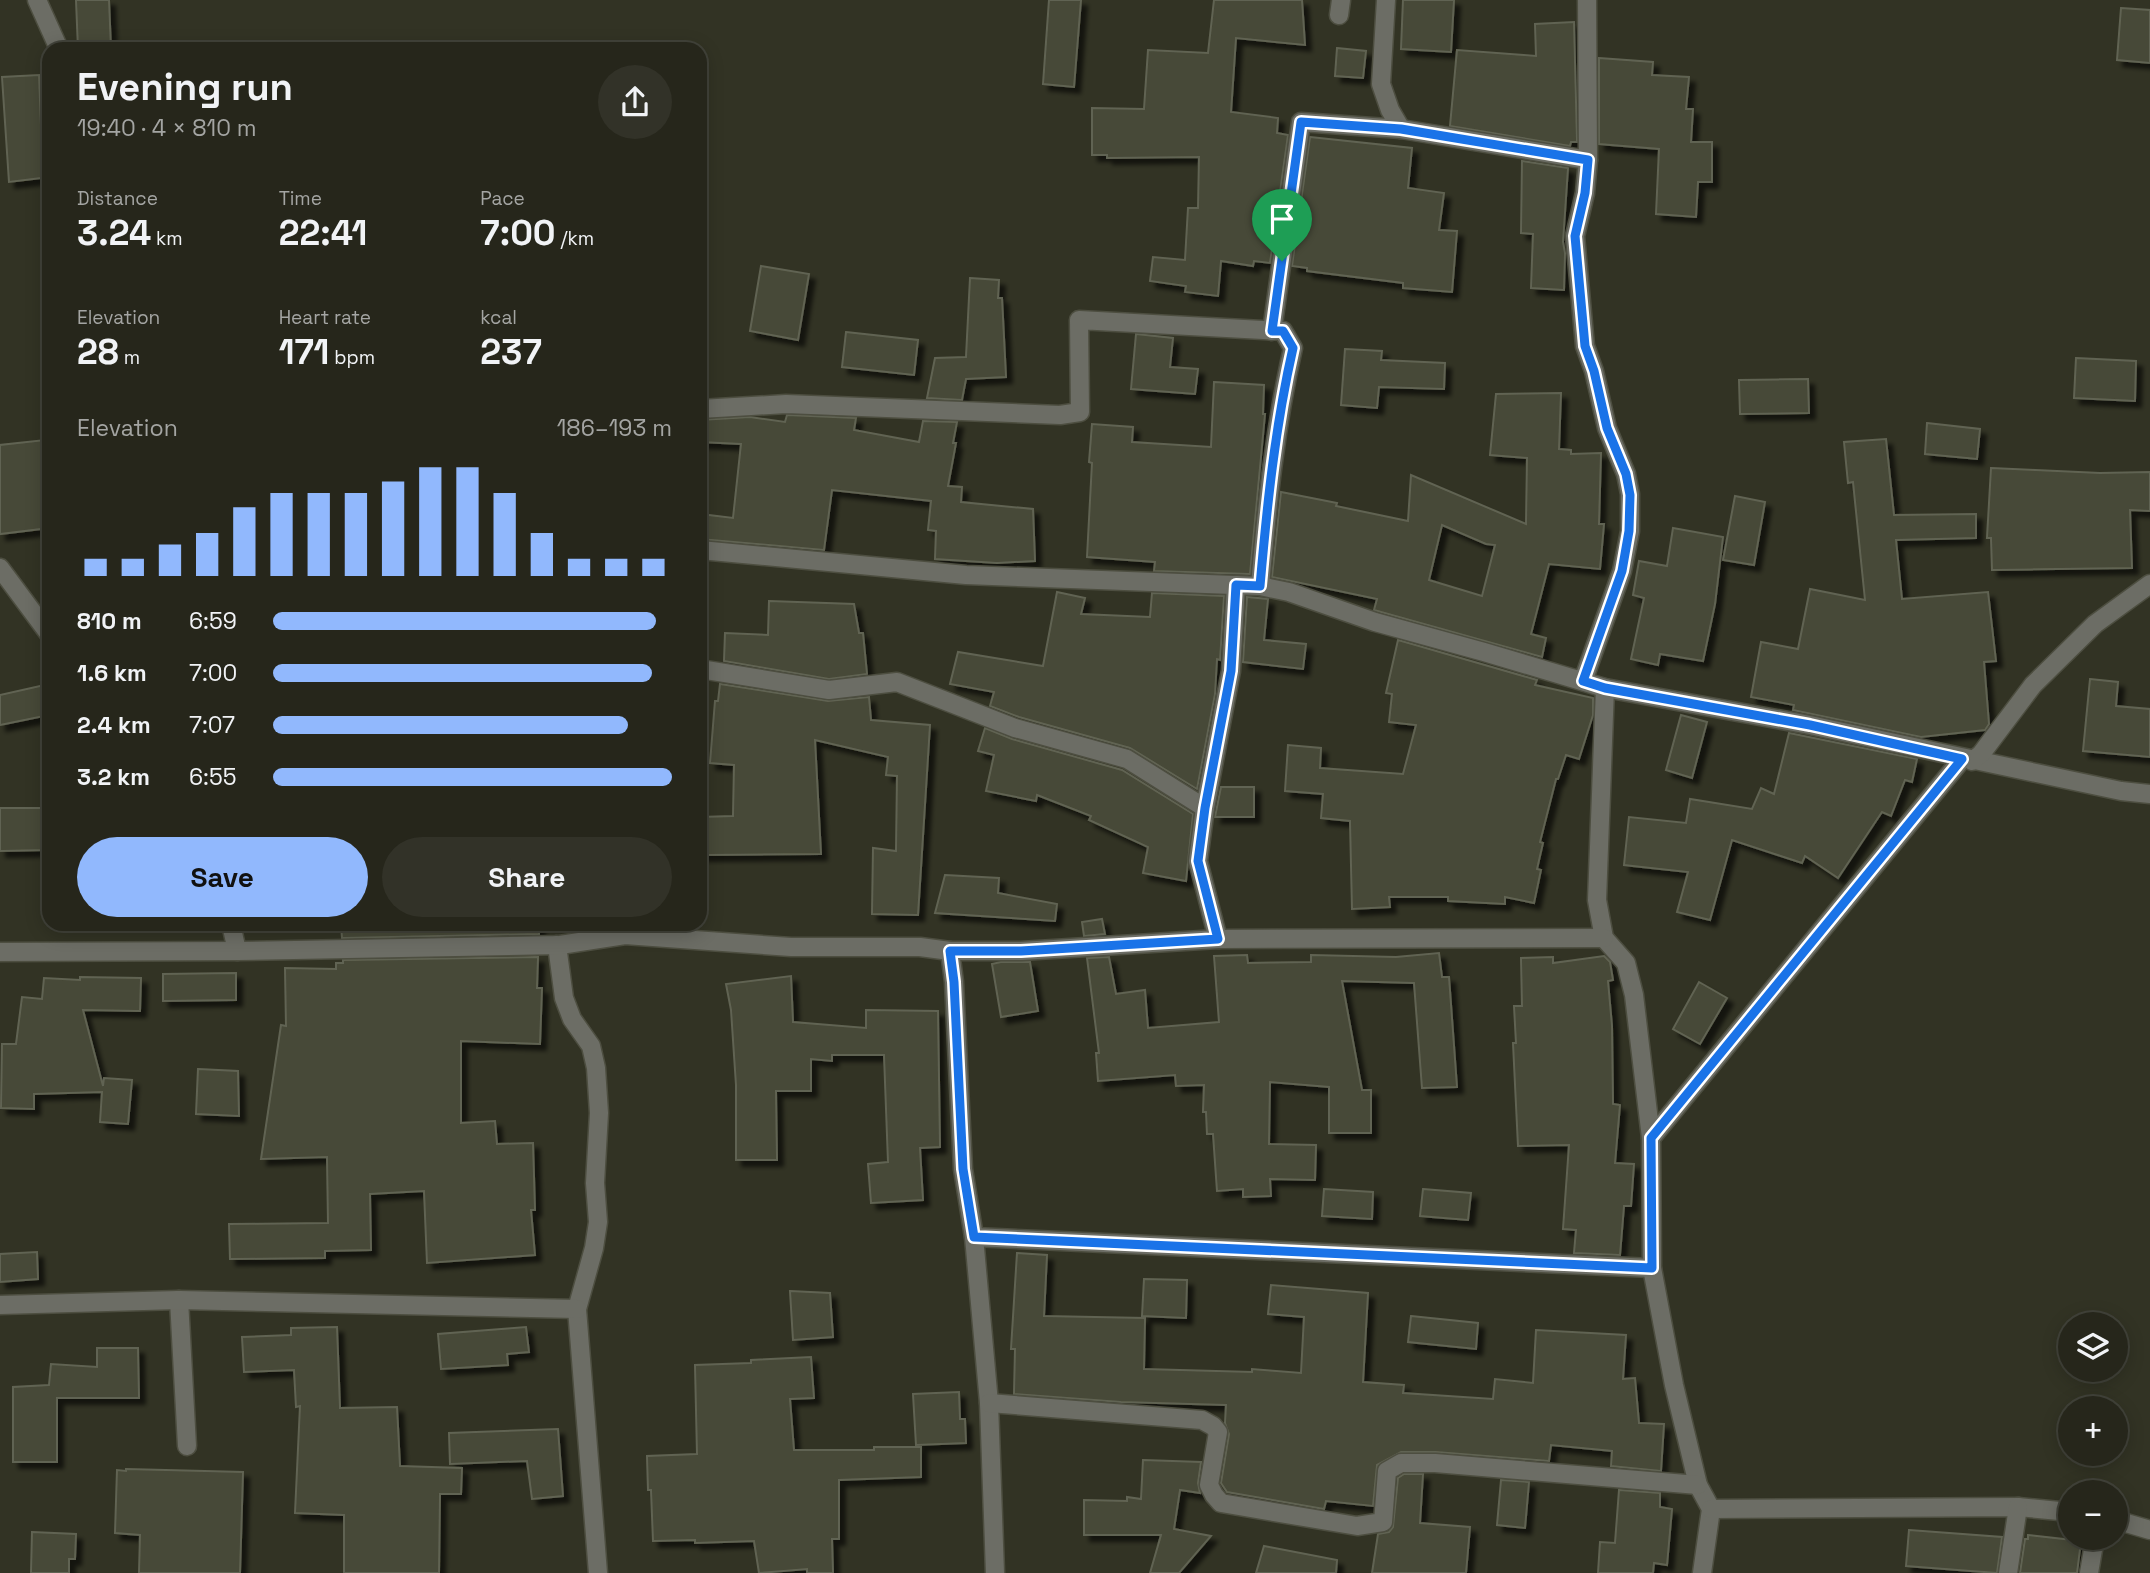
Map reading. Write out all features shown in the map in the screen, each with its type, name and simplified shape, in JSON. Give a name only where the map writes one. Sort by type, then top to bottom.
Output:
[{"type":"street","points":[[1386,0],[1381,84],[1390,110],[1401,129]]},
{"type":"street","points":[[1583,681],[1622,571],[1630,519],[1630,495],[1626,474],[1607,428],[1594,371],[1585,346],[1575,236],[1585,193],[1588,160],[1587,0]]},
{"type":"street","points":[[36,1],[56,42]]},
{"type":"street","points":[[1272,331],[1301,122],[1401,129],[1588,160]]},
{"type":"street","points":[[707,409],[786,404],[1060,415],[1080,412],[1079,320],[1283,331],[1293,348],[1281,400],[1260,586]]},
{"type":"street","points":[[707,551],[966,575],[1260,586],[1316,600],[1376,622],[1605,688],[1810,725],[1967,760],[2121,791],[2150,794]]},
{"type":"street","points":[[0,568],[42,625]]},
{"type":"street","points":[[1651,1138],[1967,760],[1981,754],[2032,685],[2095,624],[2150,584]]},
{"type":"street","points":[[1218,939],[1198,861],[1205,808],[1231,671],[1236,585]]},
{"type":"street","points":[[707,670],[829,690],[897,682],[1015,728],[1127,759],[1205,808]]},
{"type":"street","points":[[1605,688],[1597,900],[1604,938],[1626,963],[1634,995],[1651,1138],[1652,1268],[1674,1385],[1698,1485],[1711,1509],[1702,1573]]},
{"type":"street","points":[[233,931],[237,951]]},
{"type":"street","points":[[0,952],[557,945],[621,931]]},
{"type":"street","points":[[636,931],[791,947],[919,947],[950,951],[1021,951],[1218,939],[1604,938]]},
{"type":"street","points":[[557,945],[564,998],[572,1019],[591,1046],[596,1068],[598,1113],[594,1156],[598,1222],[594,1248],[577,1309],[598,1573]]},
{"type":"street","points":[[950,951],[954,982],[963,1169],[974,1237],[989,1403],[995,1573]]},
{"type":"street","points":[[974,1237],[1652,1268]]},
{"type":"street","points":[[0,1306],[179,1300],[577,1309]]},
{"type":"street","points":[[179,1300],[187,1446]]},
{"type":"street","points":[[989,1403],[1202,1420],[1218,1432],[1209,1485],[1221,1503],[1357,1526],[1383,1522],[1387,1471],[1401,1463],[1435,1463],[1698,1485]]},
{"type":"street","points":[[1711,1509],[2018,1507],[2058,1511]]},
{"type":"street","points":[[2008,1573],[2018,1507]]},
{"type":"street","points":[[2128,1524],[2150,1530]]},
{"type":"street","points":[[2089,1573],[2093,1550]]},
{"type":"building","points":[[76,0],[109,0],[111,42],[78,42]]},
{"type":"building","points":[[1049,0],[1081,0],[1074,87],[1043,84]]},
{"type":"building","points":[[1214,0],[1302,0],[1305,45],[1236,38],[1231,112],[1278,118],[1277,133],[1288,135],[1270,263],[1254,261],[1253,266],[1221,261],[1218,296],[1185,292],[1186,286],[1150,281],[1153,257],[1185,260],[1188,208],[1198,208],[1199,157],[1107,158],[1107,155],[1092,155],[1092,108],[1144,109],[1148,50],[1208,53]]},
{"type":"building","points":[[1403,0],[1454,0],[1451,52],[1401,49]]},
{"type":"building","points":[[2121,8],[2150,10],[2150,63],[2117,60]]},
{"type":"building","points":[[1574,22],[1577,142],[1571,142],[1570,146],[1450,126],[1457,50],[1536,56],[1535,24]]},
{"type":"building","points":[[1337,48],[1366,51],[1363,78],[1335,76]]},
{"type":"building","points":[[1599,58],[1653,62],[1652,75],[1689,77],[1686,109],[1693,109],[1691,142],[1712,142],[1712,182],[1698,182],[1696,217],[1656,214],[1659,149],[1599,144]]},
{"type":"building","points":[[39,75],[42,178],[9,182],[2,77]]},
{"type":"building","points":[[1310,137],[1412,148],[1408,188],[1444,193],[1439,230],[1457,231],[1452,292],[1403,288],[1403,283],[1307,271],[1307,268],[1292,266]]},
{"type":"building","points":[[1522,161],[1568,168],[1563,242],[1564,290],[1531,288],[1533,234],[1521,233]]},
{"type":"building","points":[[761,266],[809,274],[798,340],[750,331]]},
{"type":"building","points":[[970,278],[999,280],[998,298],[1002,298],[1006,377],[966,379],[962,400],[927,398],[935,358],[966,357]]},
{"type":"building","points":[[846,332],[918,340],[914,375],[842,367]]},
{"type":"building","points":[[1136,334],[1173,338],[1170,367],[1198,369],[1195,394],[1131,389]]},
{"type":"building","points":[[1345,349],[1382,351],[1381,360],[1445,363],[1444,389],[1379,387],[1377,408],[1341,405]]},
{"type":"building","points":[[2076,358],[2136,361],[2135,401],[2074,398]]},
{"type":"building","points":[[1808,379],[1809,413],[1740,414],[1739,380]]},
{"type":"building","points":[[1214,382],[1264,385],[1265,414],[1250,574],[1154,571],[1155,562],[1087,557],[1092,424],[1133,427],[1132,442],[1211,447]]},
{"type":"building","points":[[1561,393],[1559,449],[1571,450],[1571,454],[1601,453],[1599,524],[1604,524],[1600,569],[1549,564],[1531,634],[1546,638],[1542,657],[1374,610],[1377,599],[1272,577],[1281,492],[1408,521],[1411,475],[1526,524],[1527,458],[1490,455],[1496,394]],"holes":[[[1442,525],[1486,544],[1495,545],[1482,596],[1429,580]]]},
{"type":"building","points":[[787,415],[856,418],[854,430],[919,442],[923,421],[957,422],[948,486],[962,487],[961,502],[1033,509],[1035,561],[997,563],[935,559],[936,531],[928,530],[931,501],[832,490],[824,550],[707,540],[707,515],[733,518],[741,444],[707,442],[707,420],[750,417],[785,422]]},
{"type":"building","points":[[1927,423],[1980,429],[1977,459],[1925,454]]},
{"type":"building","points":[[1886,439],[1894,515],[1976,514],[1976,538],[1896,540],[1902,599],[1988,592],[1996,661],[1984,662],[1989,724],[1985,730],[1921,737],[1793,710],[1794,705],[1751,697],[1761,642],[1798,649],[1810,589],[1865,600],[1853,482],[1848,483],[1844,442]]},
{"type":"building","points":[[42,440],[42,529],[0,534],[0,445]]},
{"type":"building","points":[[1991,468],[2100,473],[2150,472],[2150,511],[2130,510],[2132,568],[1992,570],[1991,538],[1987,538]]},
{"type":"building","points":[[1735,496],[1765,502],[1754,565],[1723,560]]},
{"type":"building","points":[[1673,528],[1723,537],[1715,604],[1703,661],[1660,654],[1658,665],[1631,659],[1644,598],[1633,595],[1639,561],[1667,566]]},
{"type":"building","points":[[1057,592],[1085,598],[1081,614],[1150,617],[1152,593],[1224,596],[1220,660],[1217,659],[1215,694],[1197,789],[1130,748],[1019,717],[990,706],[994,692],[950,684],[958,652],[1043,666]]},
{"type":"building","points":[[1247,597],[1268,599],[1264,640],[1306,644],[1303,669],[1243,662]]},
{"type":"building","points":[[769,601],[854,604],[859,633],[863,633],[867,674],[829,679],[724,661],[725,633],[768,635]]},
{"type":"building","points":[[1398,640],[1537,680],[1535,685],[1593,698],[1593,715],[1579,759],[1566,755],[1556,779],[1540,842],[1543,843],[1537,869],[1541,870],[1534,903],[1505,897],[1505,904],[1448,901],[1448,897],[1389,897],[1390,907],[1352,909],[1350,821],[1321,818],[1323,794],[1285,791],[1288,745],[1321,748],[1320,768],[1403,774],[1416,725],[1389,722],[1392,694],[1386,693]]},
{"type":"building","points":[[2090,679],[2118,682],[2116,706],[2150,709],[2150,757],[2083,751]]},
{"type":"building","points":[[720,684],[828,701],[869,697],[871,720],[930,725],[918,915],[872,914],[873,848],[896,851],[897,776],[886,775],[888,757],[815,740],[821,854],[707,855],[707,817],[733,816],[734,765],[710,763],[715,701],[718,701]]},
{"type":"building","points":[[42,686],[42,716],[0,725],[0,695]]},
{"type":"building","points":[[1681,715],[1707,722],[1692,778],[1666,770]]},
{"type":"building","points":[[985,728],[1012,739],[1122,770],[1193,814],[1186,881],[1143,873],[1148,847],[1089,820],[1091,816],[1037,795],[1036,801],[986,791],[994,755],[978,751]]},
{"type":"building","points":[[1789,733],[1917,759],[1912,782],[1905,780],[1891,816],[1882,812],[1838,878],[1805,856],[1802,863],[1732,840],[1710,920],[1677,912],[1688,872],[1624,865],[1629,817],[1686,823],[1690,799],[1752,809],[1761,788],[1774,794]]},
{"type":"building","points":[[1221,787],[1254,787],[1254,817],[1215,817]]},
{"type":"building","points":[[0,808],[42,808],[42,850],[0,851]]},
{"type":"building","points":[[945,875],[999,878],[998,893],[1057,904],[1055,921],[935,913]]},
{"type":"building","points":[[1102,919],[1105,934],[1084,936],[1082,922]]},
{"type":"building","points":[[342,931],[539,931],[539,934],[342,938]]},
{"type":"building","points":[[1439,953],[1442,977],[1449,977],[1457,1087],[1422,1088],[1414,983],[1342,981],[1362,1090],[1371,1090],[1371,1133],[1329,1133],[1329,1087],[1270,1082],[1269,1144],[1316,1145],[1315,1180],[1270,1179],[1271,1196],[1243,1197],[1243,1189],[1217,1191],[1213,1134],[1207,1134],[1206,1112],[1203,1112],[1204,1085],[1176,1086],[1175,1075],[1098,1081],[1096,1053],[1099,1053],[1087,958],[1109,957],[1116,994],[1145,990],[1148,1028],[1219,1022],[1214,956],[1247,955],[1248,963],[1311,962],[1311,955],[1396,957]]},
{"type":"building","points":[[1604,956],[1610,962],[1613,980],[1608,981],[1612,1026],[1613,1104],[1620,1105],[1615,1163],[1634,1164],[1631,1206],[1624,1206],[1620,1255],[1574,1253],[1576,1230],[1563,1229],[1569,1145],[1518,1146],[1513,1043],[1516,1043],[1514,1006],[1522,1006],[1521,958],[1553,957],[1553,963]]},
{"type":"building","points":[[538,957],[537,988],[542,988],[540,1044],[461,1041],[461,1123],[495,1121],[497,1144],[533,1143],[535,1210],[531,1210],[535,1255],[427,1263],[424,1191],[370,1194],[371,1250],[325,1251],[325,1258],[230,1259],[229,1224],[328,1223],[327,1157],[261,1159],[281,1025],[286,1026],[285,968],[336,969],[336,963],[343,963],[343,960]]},
{"type":"building","points":[[1030,962],[1038,1011],[1001,1017],[992,964]]},
{"type":"building","points":[[236,973],[236,1000],[163,1001],[163,974]]},
{"type":"building","points":[[791,976],[793,1022],[866,1028],[866,1010],[938,1011],[940,1147],[920,1148],[923,1200],[871,1203],[868,1164],[888,1162],[884,1055],[832,1055],[832,1061],[811,1059],[811,1091],[776,1091],[777,1160],[736,1160],[736,1085],[731,1010],[726,984]]},
{"type":"building","points":[[80,977],[141,978],[140,1011],[83,1010],[103,1086],[104,1078],[132,1080],[128,1124],[100,1122],[102,1092],[34,1094],[34,1109],[1,1108],[2,1044],[16,1044],[22,997],[42,999],[44,978],[80,980]]},
{"type":"building","points":[[1699,982],[1727,998],[1700,1044],[1673,1029]]},
{"type":"building","points":[[198,1069],[238,1071],[239,1116],[196,1114]]},
{"type":"building","points":[[1324,1189],[1373,1192],[1372,1219],[1322,1216]]},
{"type":"building","points":[[1423,1189],[1471,1193],[1468,1220],[1420,1216]]},
{"type":"building","points":[[37,1252],[38,1279],[0,1282],[0,1254]]},
{"type":"building","points":[[1017,1253],[1047,1255],[1044,1316],[1145,1318],[1144,1369],[1252,1372],[1252,1369],[1301,1373],[1304,1317],[1268,1314],[1271,1285],[1368,1293],[1363,1382],[1404,1385],[1403,1393],[1493,1399],[1495,1379],[1533,1383],[1536,1330],[1626,1335],[1623,1379],[1635,1378],[1639,1423],[1664,1424],[1661,1471],[1611,1466],[1612,1451],[1551,1445],[1549,1461],[1436,1452],[1401,1452],[1377,1465],[1373,1506],[1326,1501],[1324,1509],[1227,1492],[1221,1483],[1229,1434],[1225,1423],[1226,1405],[1121,1402],[1014,1394],[1015,1349],[1011,1349]]},
{"type":"building","points":[[1144,1279],[1187,1280],[1186,1318],[1142,1316]]},
{"type":"building","points":[[790,1291],[830,1293],[833,1337],[793,1340]]},
{"type":"building","points":[[1411,1316],[1478,1323],[1476,1349],[1408,1342]]},
{"type":"building","points":[[337,1327],[340,1408],[397,1407],[400,1466],[462,1468],[461,1494],[440,1494],[439,1573],[344,1573],[344,1515],[295,1513],[300,1406],[296,1407],[294,1370],[244,1372],[242,1337],[291,1335],[291,1328]]},
{"type":"building","points":[[526,1327],[529,1352],[507,1354],[508,1365],[441,1369],[438,1334]]},
{"type":"building","points":[[97,1348],[138,1348],[139,1398],[57,1398],[57,1462],[13,1462],[13,1387],[49,1385],[51,1364],[97,1367]]},
{"type":"building","points":[[811,1357],[814,1398],[790,1399],[794,1450],[921,1447],[921,1477],[839,1480],[839,1539],[832,1539],[833,1573],[807,1573],[807,1569],[759,1573],[754,1541],[653,1541],[647,1456],[697,1454],[695,1365]]},
{"type":"building","points":[[959,1392],[960,1419],[965,1419],[966,1443],[916,1445],[913,1394]]},
{"type":"building","points":[[558,1429],[563,1496],[532,1499],[527,1461],[450,1464],[449,1433]]},
{"type":"building","points":[[1143,1460],[1201,1462],[1198,1483],[1200,1493],[1180,1490],[1174,1529],[1211,1536],[1179,1573],[1150,1573],[1161,1535],[1084,1535],[1084,1500],[1127,1501],[1127,1497],[1141,1499]]},
{"type":"building","points":[[117,1470],[243,1472],[240,1573],[139,1573],[140,1535],[115,1533]]},
{"type":"building","points":[[1404,1474],[1423,1474],[1420,1523],[1470,1527],[1466,1573],[1372,1573],[1378,1534],[1389,1532],[1393,1527],[1398,1478]]},
{"type":"building","points":[[1501,1480],[1529,1482],[1525,1528],[1497,1525]]},
{"type":"building","points":[[1619,1490],[1660,1493],[1660,1507],[1672,1509],[1667,1565],[1654,1563],[1653,1573],[1598,1573],[1600,1542],[1615,1543]]},
{"type":"building","points":[[1909,1530],[2002,1537],[1997,1573],[1906,1566]]},
{"type":"building","points":[[32,1532],[76,1534],[75,1559],[69,1559],[69,1573],[31,1573]]},
{"type":"building","points":[[2028,1535],[2058,1538],[2058,1550],[2080,1550],[2077,1573],[2020,1573],[2025,1539],[2028,1539]]},
{"type":"building","points":[[1264,1546],[1337,1560],[1336,1573],[1256,1573]]},
{"type":"route","points":[[1301,122],[1401,129],[1588,160],[1585,193],[1575,236],[1585,346],[1594,371],[1607,428],[1626,474],[1630,495],[1629,531],[1622,571],[1583,681],[1605,688],[1810,725],[1962,759],[1651,1138],[1652,1268],[974,1237],[963,1169],[954,982],[950,951],[1021,951],[1218,939],[1198,861],[1205,808],[1231,671],[1236,585],[1260,586],[1281,400],[1293,348],[1283,331],[1272,331],[1282,261],[1301,122]]}]
